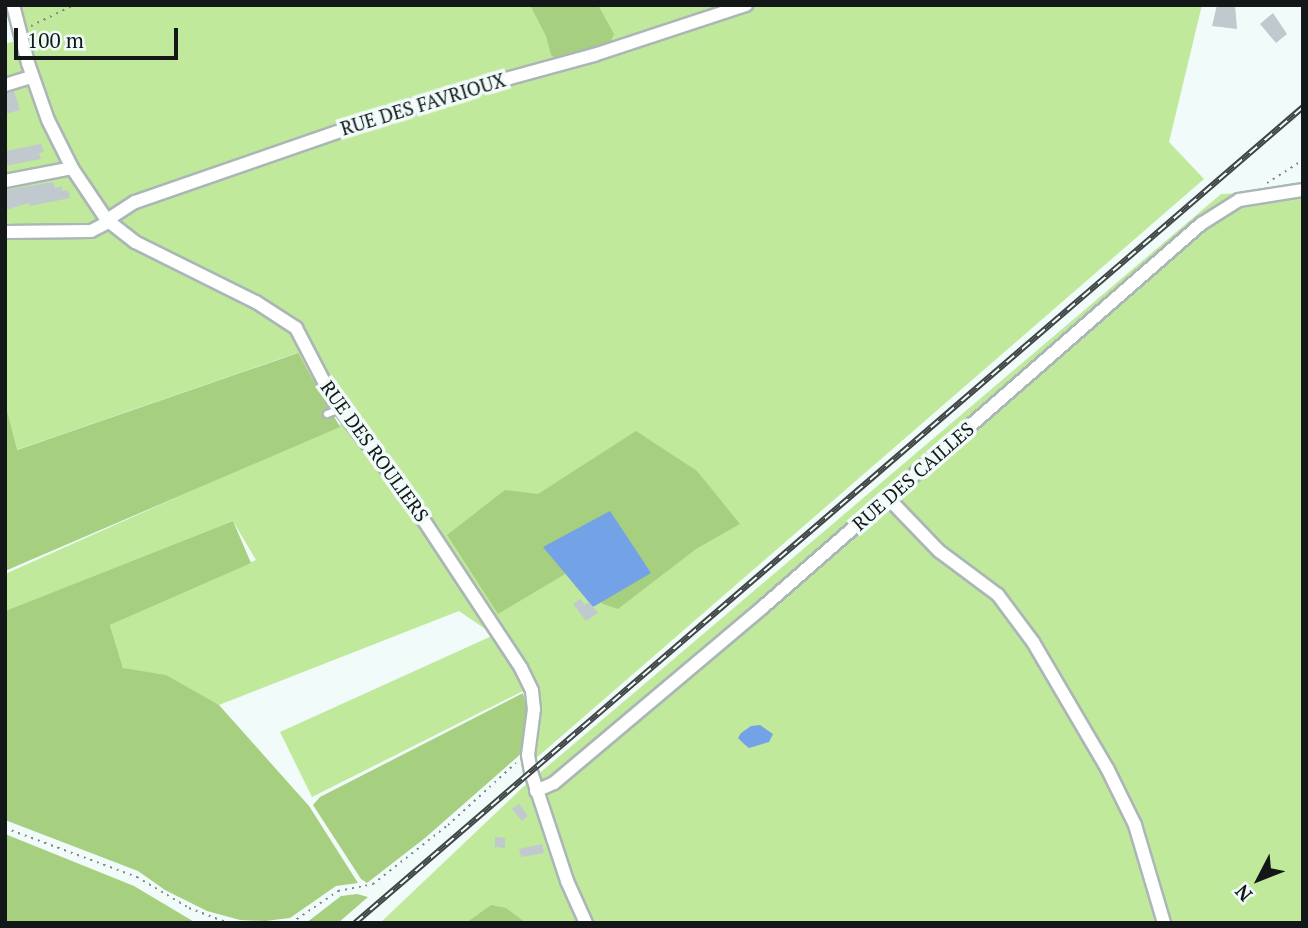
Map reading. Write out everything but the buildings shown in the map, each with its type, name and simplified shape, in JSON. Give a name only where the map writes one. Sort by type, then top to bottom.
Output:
[{"type":"street","name":"RUE DES ROULIERS","points":[[13,5],[32,77],[48,120],[72,168],[108,221],[135,242],[285,318],[305,340],[340,409],[417,509],[522,668],[531,691],[534,709],[528,755],[536,791],[567,881],[586,923]]},
{"type":"street","name":"RUE DES FAVRIOUX","points":[[5,232],[91,231],[135,202],[400,110],[594,55],[746,5]]},
{"type":"street","points":[[5,85],[32,77]]},
{"type":"street","points":[[5,181],[72,168]]},
{"type":"street","name":"RUE DES CAILLES","points":[[536,791],[554,783],[888,498],[1208,218],[1232,202],[1267,190],[1303,190]]},
{"type":"street","points":[[888,498],[940,551],[998,595],[1033,642],[1107,768],[1130,815],[1164,923]]},
{"type":"lane","points":[[327,414],[340,409]]},
{"type":"path","points":[[24,28],[74,5]]},
{"type":"path","points":[[1267,190],[1303,160]]},
{"type":"path","points":[[291,923],[338,891],[368,886],[382,877],[528,755]]},
{"type":"path","points":[[5,828],[137,877],[189,908],[228,923]]},
{"type":"green space","points":[[19,5],[1202,5],[1169,142],[1204,179],[534,760],[525,690],[312,797],[280,732],[494,635],[459,611],[219,705],[123,668],[110,625],[256,560],[233,521],[5,611],[5,574],[343,423],[297,353],[16,450],[5,403],[5,44],[30,36]]},
{"type":"green space","points":[[598,5],[614,34],[611,41],[556,59],[551,55],[546,36],[531,7]]},
{"type":"green space","points":[[1303,190],[1303,923],[380,923],[522,788],[1221,194]]},
{"type":"green space","points":[[298,353],[340,427],[5,571],[5,403],[17,450]]},
{"type":"green space","points":[[636,431],[697,471],[740,524],[696,549],[618,609],[603,604],[572,570],[498,614],[447,535],[505,490],[538,494]]},
{"type":"green space","points":[[233,521],[251,563],[110,625],[123,668],[166,675],[219,705],[309,806],[358,883],[336,886],[290,918],[265,921],[240,920],[207,911],[165,890],[138,871],[5,820],[5,611]]},
{"type":"green space","points":[[523,693],[527,710],[523,752],[425,838],[367,883],[361,879],[313,805],[320,797]]},
{"type":"green space","points":[[5,834],[134,886],[196,923],[5,923]]},
{"type":"green space","points":[[357,894],[368,897],[338,923],[306,923],[341,896]]},
{"type":"green space","points":[[491,905],[506,908],[526,923],[466,923]]},
{"type":"water","points":[[610,511],[651,573],[593,607],[543,547]]},
{"type":"water","points":[[760,725],[773,734],[769,742],[749,748],[738,738],[751,726]]},
{"type":"railway","points":[[355,923],[1303,107]]}]
